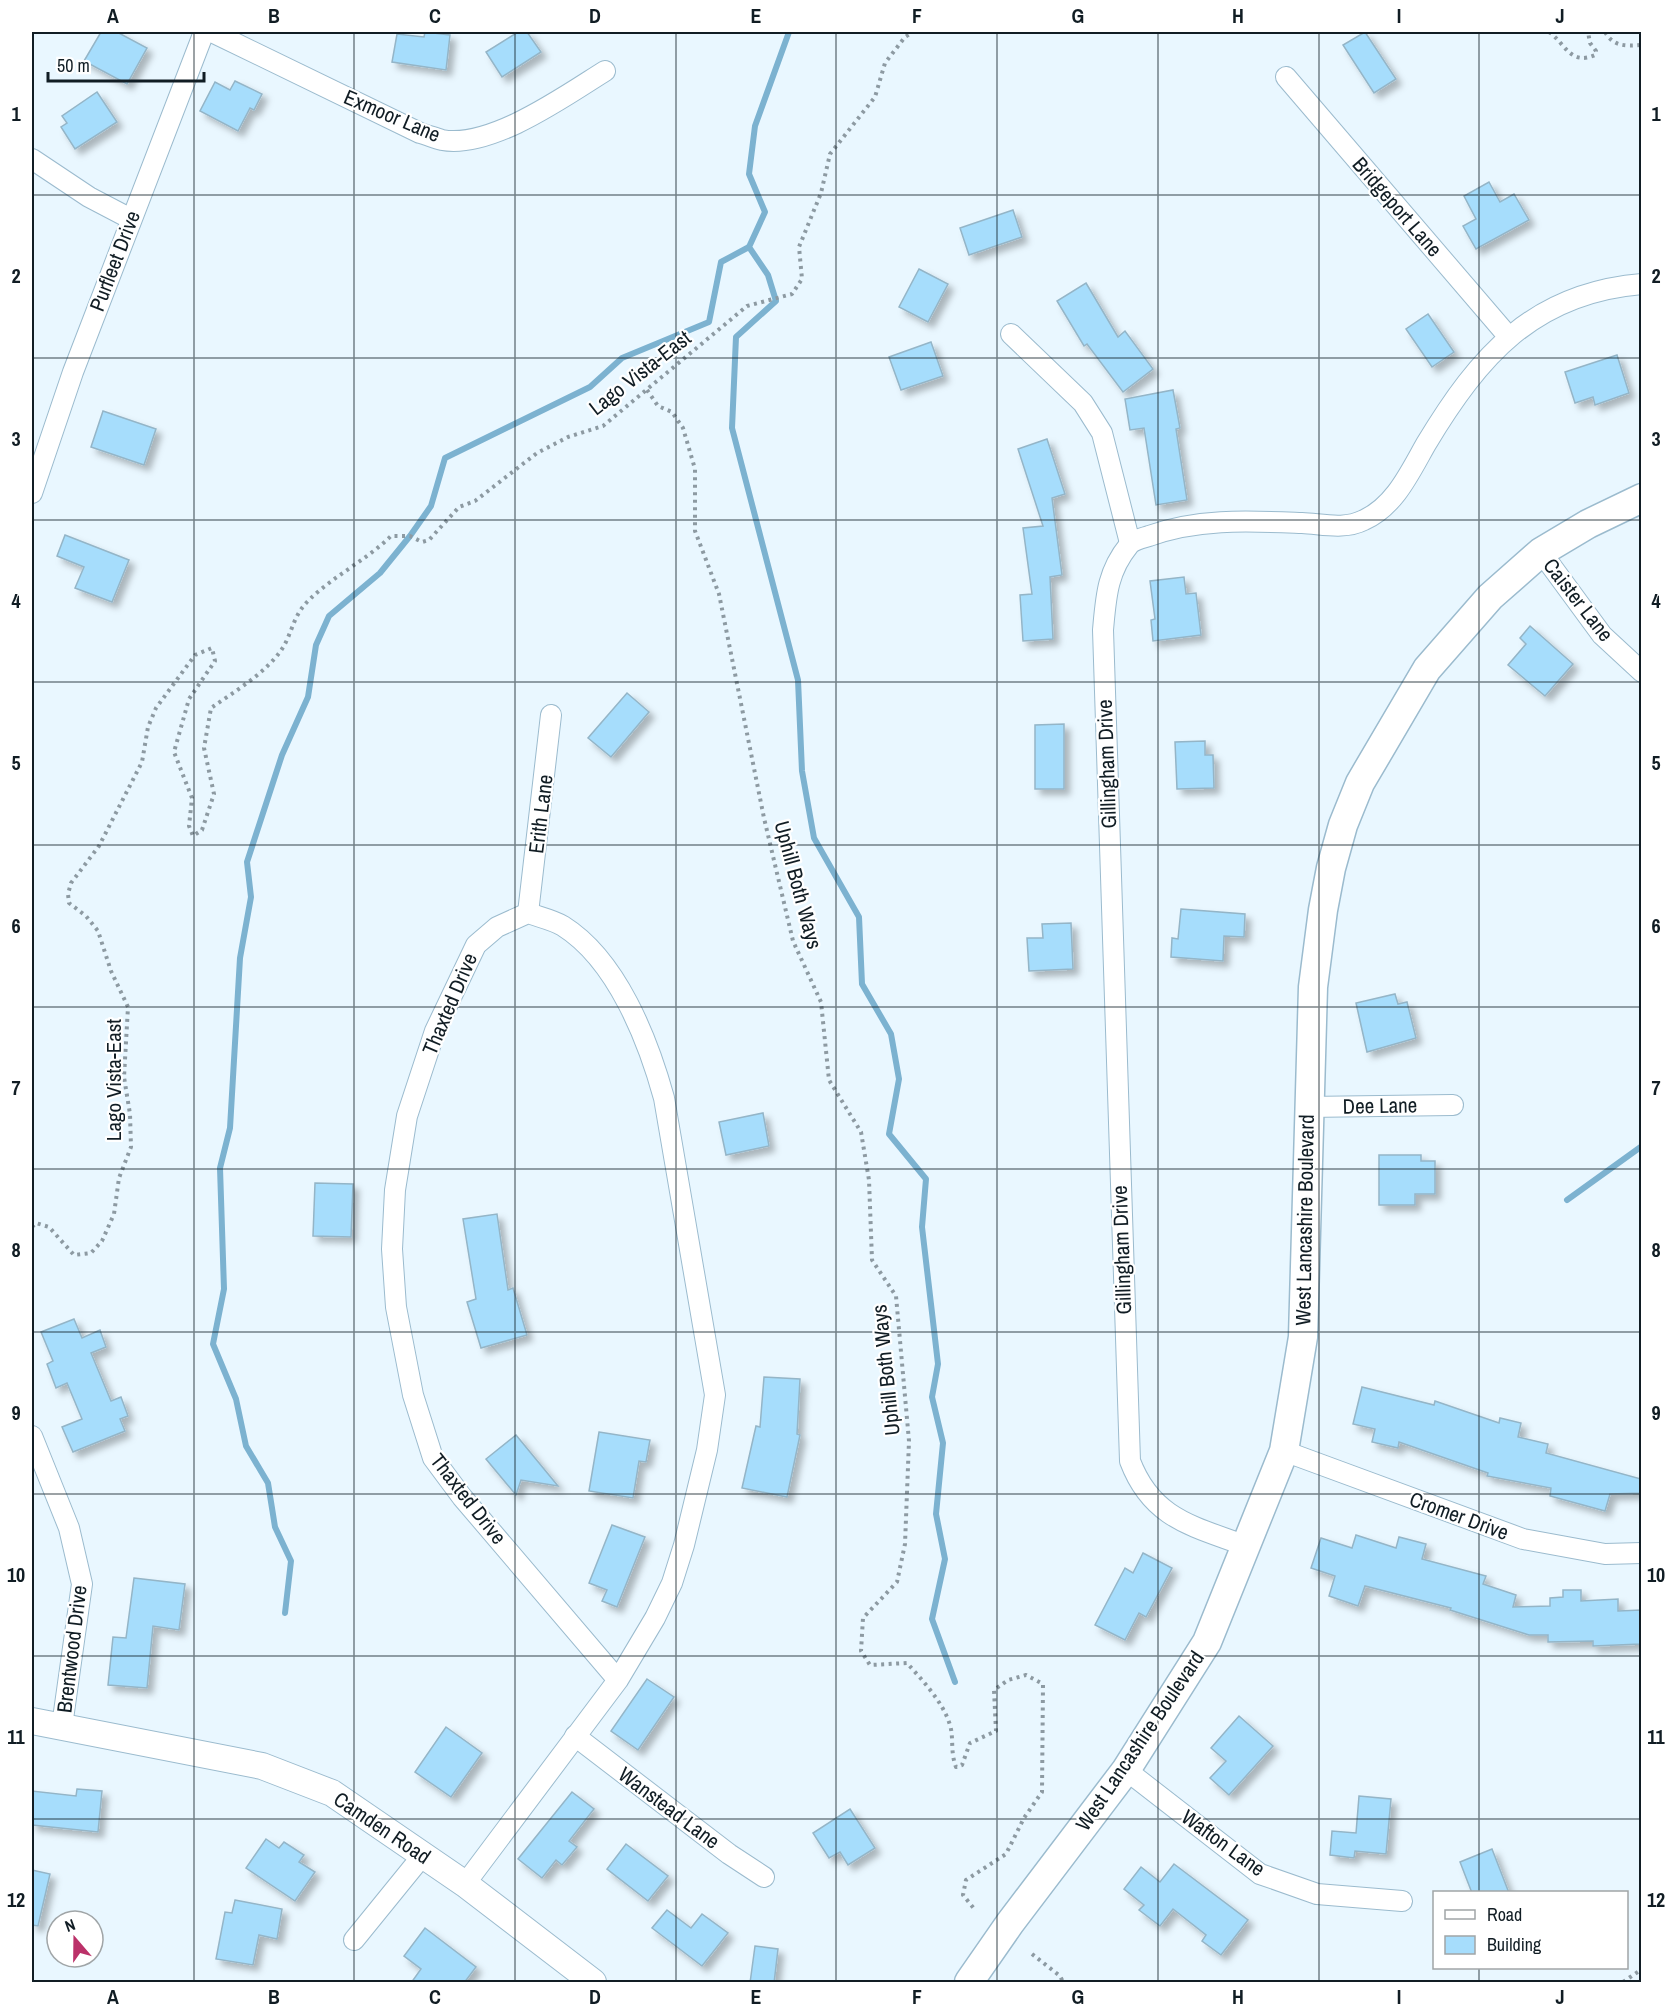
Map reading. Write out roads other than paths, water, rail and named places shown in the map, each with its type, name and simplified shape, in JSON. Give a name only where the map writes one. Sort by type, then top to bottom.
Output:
[{"type":"main road","name":"West Lancashire Boulevard","points":[[969,1983],[1010,1923],[1126,1770],[1207,1642],[1284,1451],[1303,1338],[1307,1107],[1313,987],[1323,910],[1343,825],[1360,783],[1382,742],[1427,669],[1490,597],[1541,552],[1588,524],[1641,498]]},
{"type":"street","name":"Purfleet Drive","points":[[32,493],[73,372],[204,32]]},
{"type":"street","name":"Exmoor Lane","points":[[212,32],[420,133],[443,140],[479,137],[533,116],[605,71]]},
{"type":"street","name":"Bridgeport Lane","points":[[1286,77],[1508,336]]},
{"type":"street","points":[[32,159],[88,197],[131,219]]},
{"type":"street","points":[[1011,334],[1083,403],[1102,434],[1130,543],[1170,528],[1210,522],[1251,521],[1344,527],[1364,521],[1381,510],[1399,490],[1463,387],[1508,336],[1539,315],[1573,298],[1613,286],[1641,284]]},
{"type":"street","name":"Gillingham Drive","points":[[1130,543],[1108,579],[1103,630],[1130,1461],[1138,1484],[1164,1510],[1180,1522],[1246,1546]]},
{"type":"street","name":"Caister Lane","points":[[1541,552],[1602,635],[1641,672]]},
{"type":"street","name":"Erith Lane","points":[[528,913],[551,715]]},
{"type":"street","points":[[465,1884],[618,1680],[655,1618],[672,1583],[707,1450],[715,1395],[664,1098],[654,1060],[638,1022],[614,981],[584,942],[561,925],[528,913]]},
{"type":"street","name":"Thaxted Drive","points":[[528,913],[497,927],[476,945],[454,988],[432,1042],[407,1116],[395,1190],[392,1249],[396,1307],[413,1395],[433,1458],[462,1497],[618,1680]]},
{"type":"street","name":"Dee Lane","points":[[1307,1107],[1453,1105]]},
{"type":"street","name":"Brentwood Drive","points":[[32,1436],[69,1528],[82,1584],[62,1726]]},
{"type":"street","name":"Cromer Drive","points":[[1284,1451],[1523,1539],[1605,1554],[1641,1553]]},
{"type":"street","name":"Camden Road","points":[[32,1721],[262,1766],[332,1792],[465,1884],[593,1983]]},
{"type":"street","name":"Wanstead Lane","points":[[575,1736],[729,1854],[764,1876]]},
{"type":"street","name":"Wafton Lane","points":[[1126,1770],[1260,1874],[1317,1894],[1402,1900]]},
{"type":"street","points":[[354,1940],[423,1855]]},
{"type":"waterway","points":[[789,32],[755,126],[749,174],[765,212],[749,247],[768,275],[776,301],[736,337],[732,428],[798,680],[802,771],[814,838],[859,917],[862,984],[891,1034],[899,1079],[889,1134],[926,1179],[922,1227],[938,1364],[932,1397],[943,1443],[936,1514],[945,1559],[932,1619],[955,1682]]},
{"type":"waterway","points":[[285,1613],[291,1561],[275,1527],[268,1483],[246,1446],[236,1399],[213,1344],[224,1289],[220,1168],[230,1128],[240,958],[251,897],[247,862],[282,755],[308,697],[316,645],[329,616],[380,573],[431,506],[445,458],[590,387],[622,358],[709,322],[721,262],[749,247]]},
{"type":"waterway","points":[[1567,1200],[1642,1146]]}]
